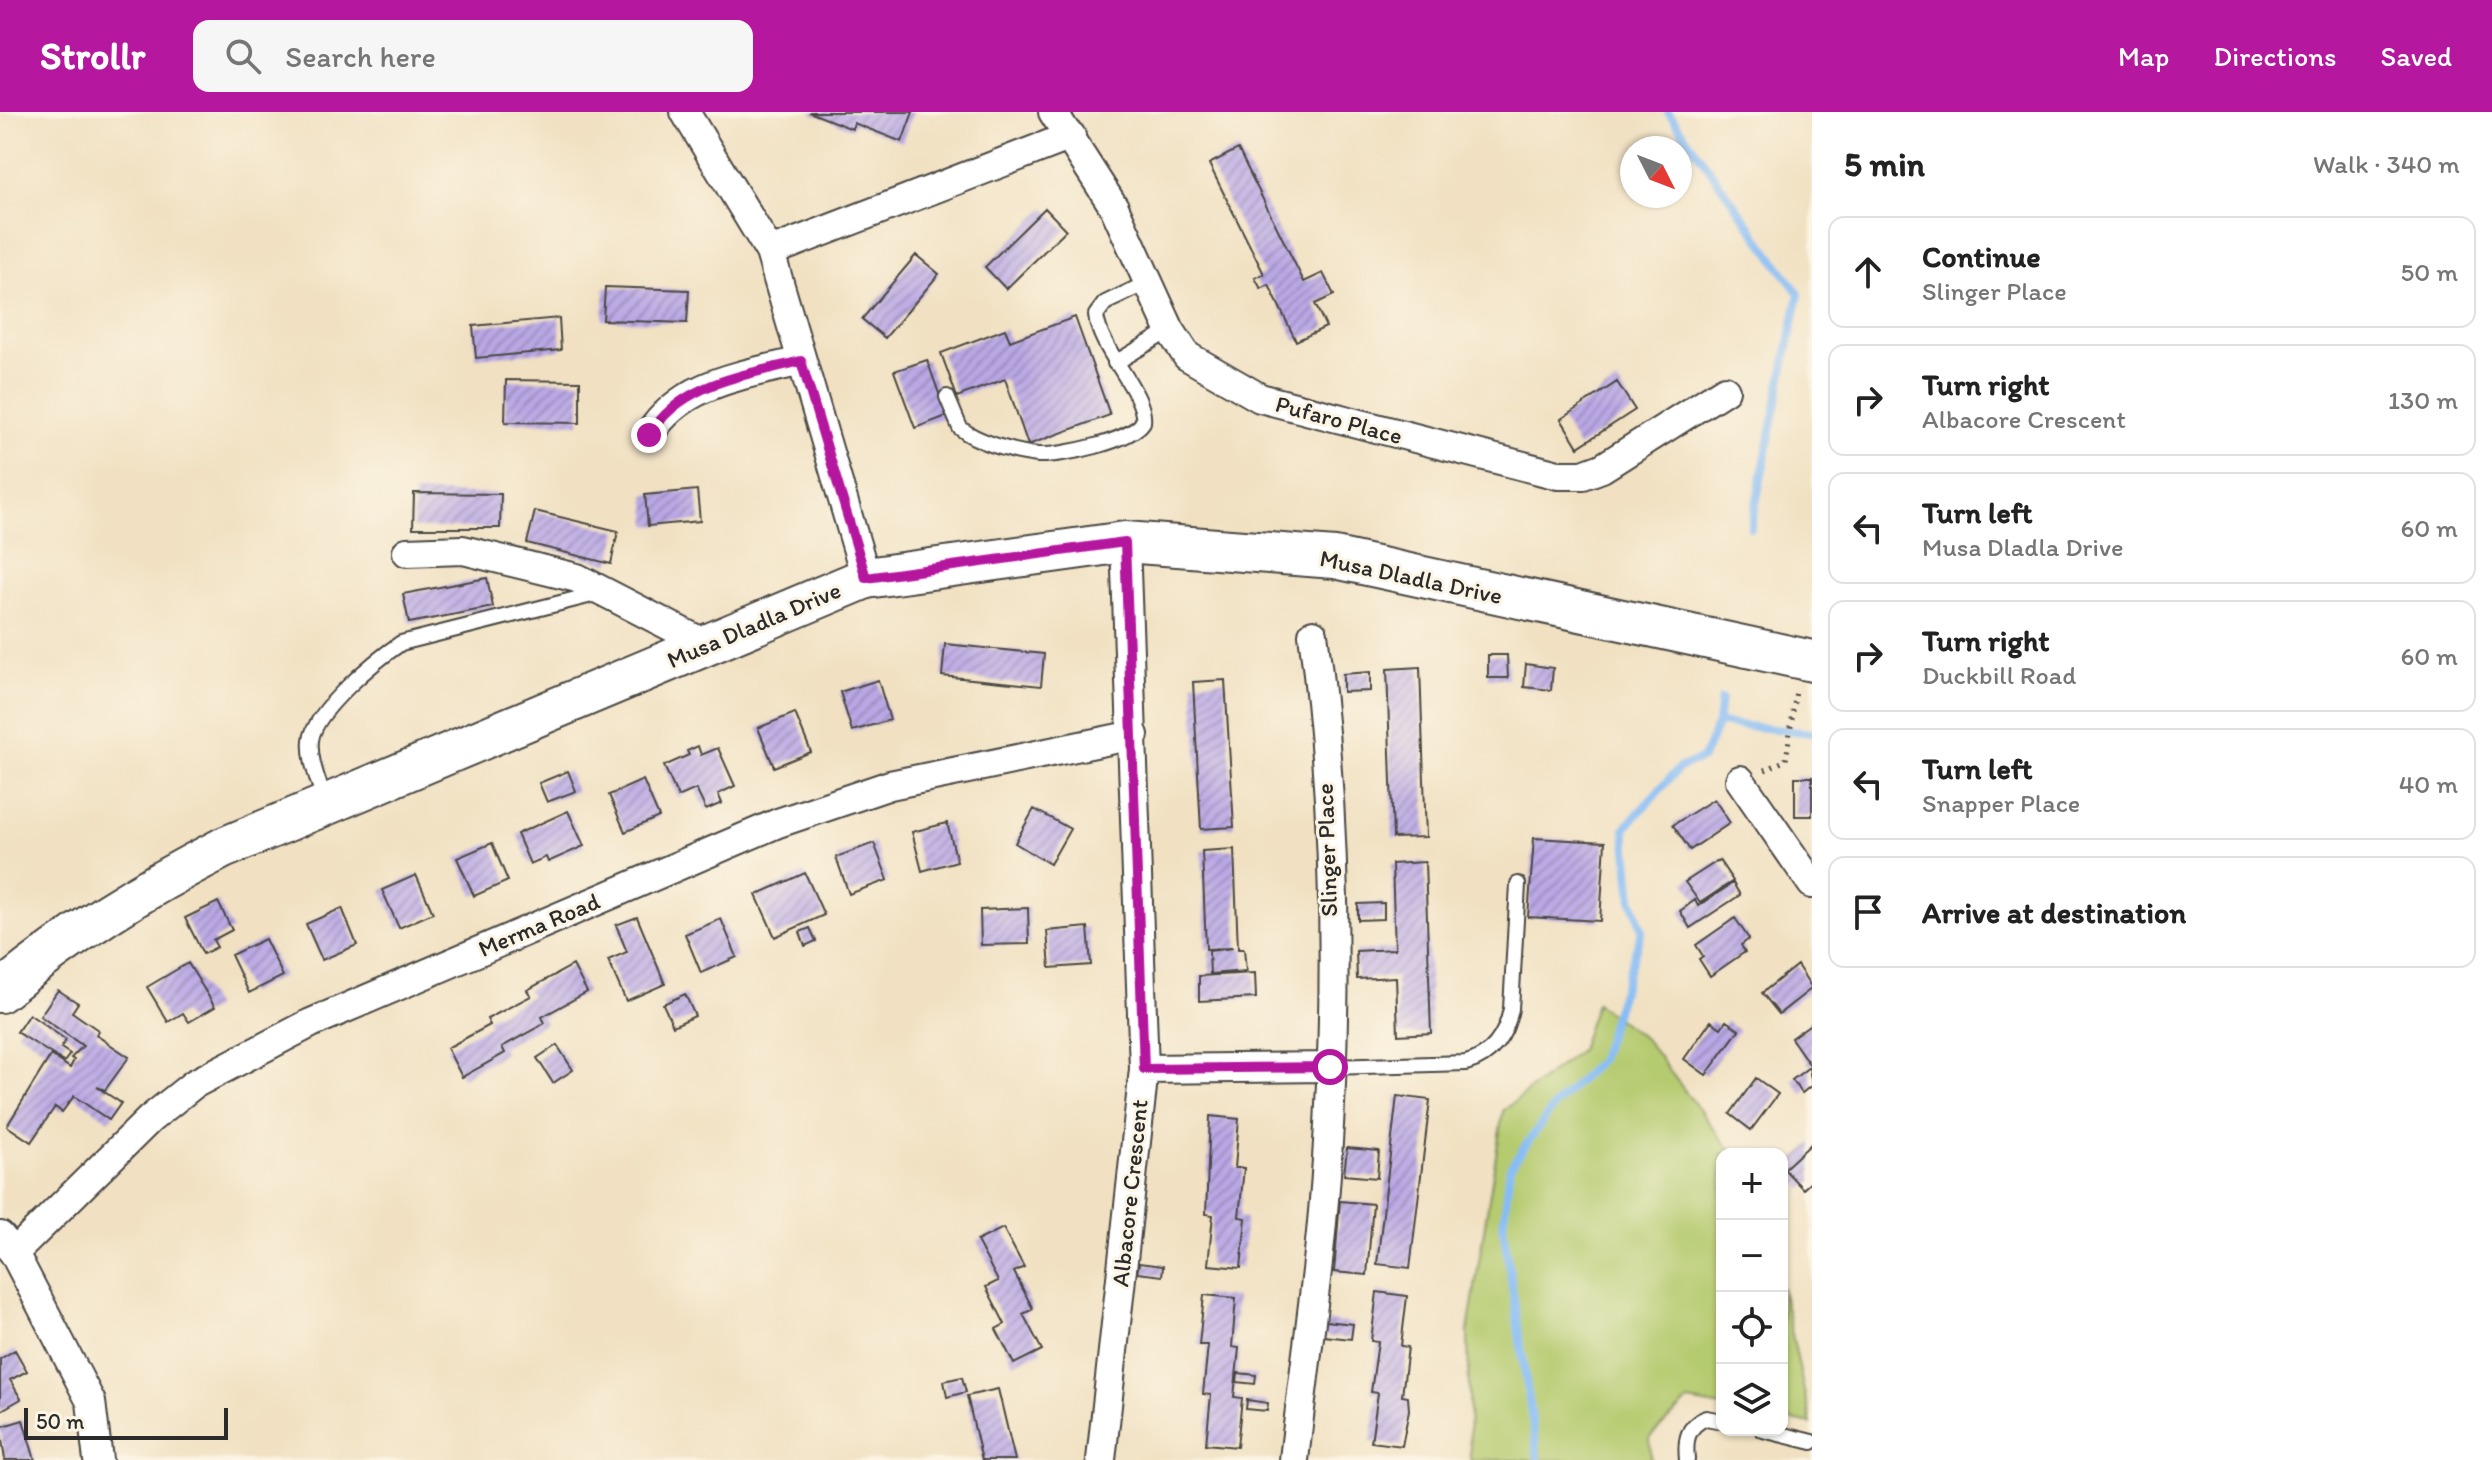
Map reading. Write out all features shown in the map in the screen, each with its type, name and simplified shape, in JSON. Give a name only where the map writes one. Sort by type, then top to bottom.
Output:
[{"type":"street","points":[[685,112],[770,252],[866,578]]},
{"type":"street","name":"Pufaro Place","points":[[1053,112],[1114,207],[1170,330],[1187,356],[1260,398],[1324,418],[1558,475],[1583,475],[1602,468],[1725,390]]},
{"type":"street","points":[[770,252],[1071,136]]},
{"type":"street","points":[[649,435],[672,407],[698,389],[801,361]]},
{"type":"street","name":"Musa Dladla Drive","points":[[0,992],[45,955],[139,891],[223,848],[866,578],[1125,542],[1335,558],[1812,661]]},
{"type":"street","name":"Albacore Crescent","points":[[1101,1460],[1144,1069],[1125,542]]},
{"type":"street","points":[[407,552],[463,550],[577,578],[707,645]]},
{"type":"street","name":"Slinger Place","points":[[1294,1460],[1327,1161],[1330,1067],[1331,884],[1313,634]]},
{"type":"street","name":"Merma Road","points":[[7,1244],[194,1084],[311,1023],[778,823],[890,785],[1134,735]]},
{"type":"street","points":[[1740,780],[1812,884]]},
{"type":"street","points":[[1144,1069],[1330,1067]]},
{"type":"street","points":[[7,1244],[91,1402],[98,1460]]},
{"type":"lane","points":[[947,397],[960,428],[976,438],[1038,455],[1078,451],[1134,432],[1143,422],[1142,408],[1115,363],[1096,322],[1098,311],[1105,303],[1149,282]]},
{"type":"lane","points":[[1115,363],[1170,330]]},
{"type":"lane","points":[[326,805],[311,752],[314,730],[348,688],[386,654],[401,643],[604,592]]},
{"type":"lane","points":[[1330,1067],[1466,1063],[1486,1054],[1499,1040],[1509,1017],[1518,884]]},
{"type":"lane","points":[[1687,1460],[1687,1436],[1691,1427],[1706,1418],[1716,1420]]},
{"type":"lane","points":[[1788,1436],[1812,1442]]},
{"type":"path","points":[[1740,780],[1749,772],[1768,770],[1786,760],[1791,743],[1794,703]]},
{"type":"green space","points":[[1596,1003],[1646,1040],[1728,1148],[1716,1148],[1716,1406],[1688,1401],[1650,1437],[1651,1460],[1470,1460],[1468,1331],[1503,1111],[1580,1050]]},
{"type":"green space","points":[[1788,1315],[1811,1424],[1788,1419]]},
{"type":"building","points":[[809,112],[913,112],[902,142],[854,123],[852,129]]},
{"type":"building","points":[[1238,149],[1304,282],[1323,273],[1334,295],[1315,304],[1326,327],[1296,341],[1269,285],[1261,289],[1255,278],[1264,274],[1209,164]]},
{"type":"building","points":[[1045,208],[1066,230],[1006,289],[985,267]]},
{"type":"building","points":[[916,255],[939,274],[885,338],[862,319]]},
{"type":"building","points":[[605,287],[689,290],[687,323],[603,320]]},
{"type":"building","points":[[1075,317],[1110,415],[1028,445],[1005,379],[957,397],[941,353],[1005,329],[1010,341]]},
{"type":"building","points":[[559,318],[561,350],[476,358],[473,326]]},
{"type":"building","points":[[927,360],[947,416],[915,428],[894,371]]},
{"type":"building","points":[[506,380],[580,381],[580,423],[505,422]]},
{"type":"building","points":[[1617,382],[1635,410],[1578,447],[1561,419]]},
{"type":"building","points":[[697,490],[700,521],[648,526],[645,495]]},
{"type":"building","points":[[414,493],[501,494],[500,528],[413,528]]},
{"type":"building","points":[[535,511],[618,531],[611,564],[527,543]]},
{"type":"building","points":[[487,578],[493,607],[409,623],[403,594]]},
{"type":"building","points":[[945,644],[1044,654],[1041,686],[942,676]]},
{"type":"building","points":[[1488,655],[1507,655],[1508,678],[1488,678]]},
{"type":"building","points":[[1526,664],[1553,668],[1551,690],[1524,687]]},
{"type":"building","points":[[1420,667],[1426,837],[1393,838],[1387,669]]},
{"type":"building","points":[[1370,672],[1370,691],[1343,692],[1343,674]]},
{"type":"building","points":[[878,680],[890,720],[852,731],[840,692]]},
{"type":"building","points":[[1225,680],[1234,827],[1201,829],[1193,682]]},
{"type":"building","points":[[795,713],[811,752],[774,767],[758,728]]},
{"type":"building","points":[[698,746],[701,755],[718,748],[735,786],[718,794],[722,803],[706,810],[696,789],[678,797],[664,766],[689,755],[687,751]]},
{"type":"building","points":[[568,771],[576,791],[547,802],[539,783]]},
{"type":"building","points":[[1795,777],[1812,777],[1812,816],[1795,816]]},
{"type":"building","points":[[643,780],[659,817],[625,832],[609,795]]},
{"type":"building","points":[[1714,799],[1730,823],[1690,850],[1673,825]]},
{"type":"building","points":[[1034,809],[1070,829],[1050,864],[1015,843]]},
{"type":"building","points":[[568,811],[584,846],[548,862],[546,857],[530,864],[517,834]]},
{"type":"building","points":[[947,823],[957,861],[922,871],[912,832]]},
{"type":"building","points":[[1534,838],[1605,842],[1600,921],[1528,917]]},
{"type":"building","points":[[492,843],[508,881],[474,896],[457,858]]},
{"type":"building","points":[[874,843],[888,880],[849,894],[836,857]]},
{"type":"building","points":[[1234,849],[1238,949],[1244,949],[1246,971],[1210,974],[1209,951],[1233,948],[1206,949],[1202,851]]},
{"type":"building","points":[[1719,860],[1733,881],[1700,903],[1685,882]]},
{"type":"building","points":[[1425,862],[1431,1033],[1398,1035],[1396,977],[1357,979],[1356,951],[1395,949],[1392,864]]},
{"type":"building","points":[[805,873],[824,915],[775,937],[756,895]]},
{"type":"building","points":[[416,875],[433,913],[399,928],[382,890]]},
{"type":"building","points":[[1733,883],[1740,895],[1690,928],[1680,911],[1695,900],[1698,906]]},
{"type":"building","points":[[218,902],[232,930],[213,940],[217,947],[203,954],[185,918]]},
{"type":"building","points":[[1384,903],[1384,919],[1358,920],[1358,904]]},
{"type":"building","points":[[342,908],[357,945],[322,960],[306,924]]},
{"type":"building","points":[[1028,908],[1029,944],[981,945],[980,910]]},
{"type":"building","points":[[637,917],[665,984],[626,1001],[608,960],[627,952],[616,925]]},
{"type":"building","points":[[1735,918],[1749,939],[1741,945],[1745,952],[1710,976],[1699,959],[1703,956],[1696,945]]},
{"type":"building","points":[[721,919],[737,957],[701,973],[685,934]]},
{"type":"building","points":[[1088,927],[1091,965],[1050,968],[1047,931]]},
{"type":"building","points":[[810,928],[816,941],[805,946],[800,932]]},
{"type":"building","points":[[265,939],[283,976],[249,993],[231,955]]},
{"type":"building","points":[[188,963],[215,1007],[189,1022],[183,1013],[168,1022],[147,987]]},
{"type":"building","points":[[573,965],[587,992],[542,1017],[545,1023],[502,1047],[505,1053],[462,1077],[447,1048],[490,1025],[487,1019],[531,996],[527,990]]},
{"type":"building","points":[[1797,965],[1812,988],[1779,1014],[1762,993]]},
{"type":"building","points":[[1255,973],[1256,998],[1199,1001],[1199,976]]},
{"type":"building","points":[[58,990],[78,1003],[72,1012],[98,1030],[96,1035],[129,1057],[105,1090],[97,1087],[121,1103],[109,1120],[74,1096],[62,1112],[55,1107],[31,1142],[7,1126],[51,1055],[70,1068],[74,1060],[71,1058],[83,1046],[40,1016]]},
{"type":"building","points":[[685,994],[695,1016],[673,1026],[663,1004]]},
{"type":"building","points":[[29,1014],[66,1040],[61,1048],[70,1054],[64,1062],[17,1032]]},
{"type":"building","points":[[1711,1021],[1721,1028],[1726,1021],[1739,1030],[1706,1075],[1684,1059]]},
{"type":"building","points":[[1812,1023],[1812,1068],[1791,1038]]},
{"type":"building","points":[[557,1045],[573,1070],[553,1083],[537,1058]]},
{"type":"building","points":[[1809,1067],[1812,1085],[1802,1093],[1792,1080]]},
{"type":"building","points":[[1756,1078],[1778,1094],[1751,1130],[1730,1114]]},
{"type":"building","points":[[1397,1096],[1430,1100],[1410,1268],[1377,1264]]},
{"type":"building","points":[[1210,1116],[1239,1119],[1235,1168],[1244,1168],[1239,1217],[1246,1218],[1241,1268],[1208,1265],[1213,1215],[1206,1214]]},
{"type":"building","points":[[1812,1143],[1812,1181],[1803,1189],[1788,1173],[1788,1165]]},
{"type":"building","points":[[1347,1148],[1379,1151],[1377,1178],[1344,1175]]},
{"type":"building","points":[[1340,1201],[1373,1204],[1367,1275],[1334,1272]]},
{"type":"building","points":[[1003,1228],[1024,1267],[1014,1272],[1033,1309],[1023,1314],[1042,1350],[1014,1364],[996,1329],[1005,1324],[986,1287],[998,1281],[977,1241]]},
{"type":"building","points":[[1139,1263],[1163,1266],[1162,1276],[1137,1273]]},
{"type":"building","points":[[1377,1292],[1407,1296],[1401,1346],[1408,1347],[1402,1396],[1408,1397],[1409,1410],[1402,1446],[1371,1442],[1378,1393],[1371,1392],[1378,1342],[1371,1341]]},
{"type":"building","points":[[1204,1295],[1236,1298],[1232,1347],[1239,1348],[1234,1397],[1242,1398],[1237,1447],[1206,1444],[1211,1395],[1203,1394],[1208,1345],[1199,1345]]},
{"type":"building","points":[[1326,1321],[1353,1324],[1351,1339],[1324,1336]]},
{"type":"building","points":[[15,1350],[27,1371],[10,1380],[21,1399],[0,1411],[0,1359]]},
{"type":"building","points":[[1238,1373],[1256,1375],[1255,1384],[1237,1382]]},
{"type":"building","points":[[962,1377],[966,1392],[947,1397],[944,1381]]},
{"type":"building","points":[[998,1389],[1015,1460],[982,1460],[967,1396]]},
{"type":"building","points":[[1247,1400],[1268,1403],[1267,1411],[1246,1409]]},
{"type":"building","points":[[23,1420],[35,1460],[5,1460],[0,1427]]},
{"type":"waterway","points":[[1668,112],[1799,294],[1751,528]]},
{"type":"waterway","points":[[1538,1460],[1503,1227],[1510,1167],[1554,1106],[1600,1060],[1642,930],[1632,900],[1625,828],[1679,768],[1703,758],[1718,723],[1721,699]]},
{"type":"waterway","points":[[1718,723],[1812,733]]},
{"type":"route","points":[[649,435],[672,407],[698,389],[801,361],[866,578],[1125,542],[1144,1069],[1330,1067]]}]
